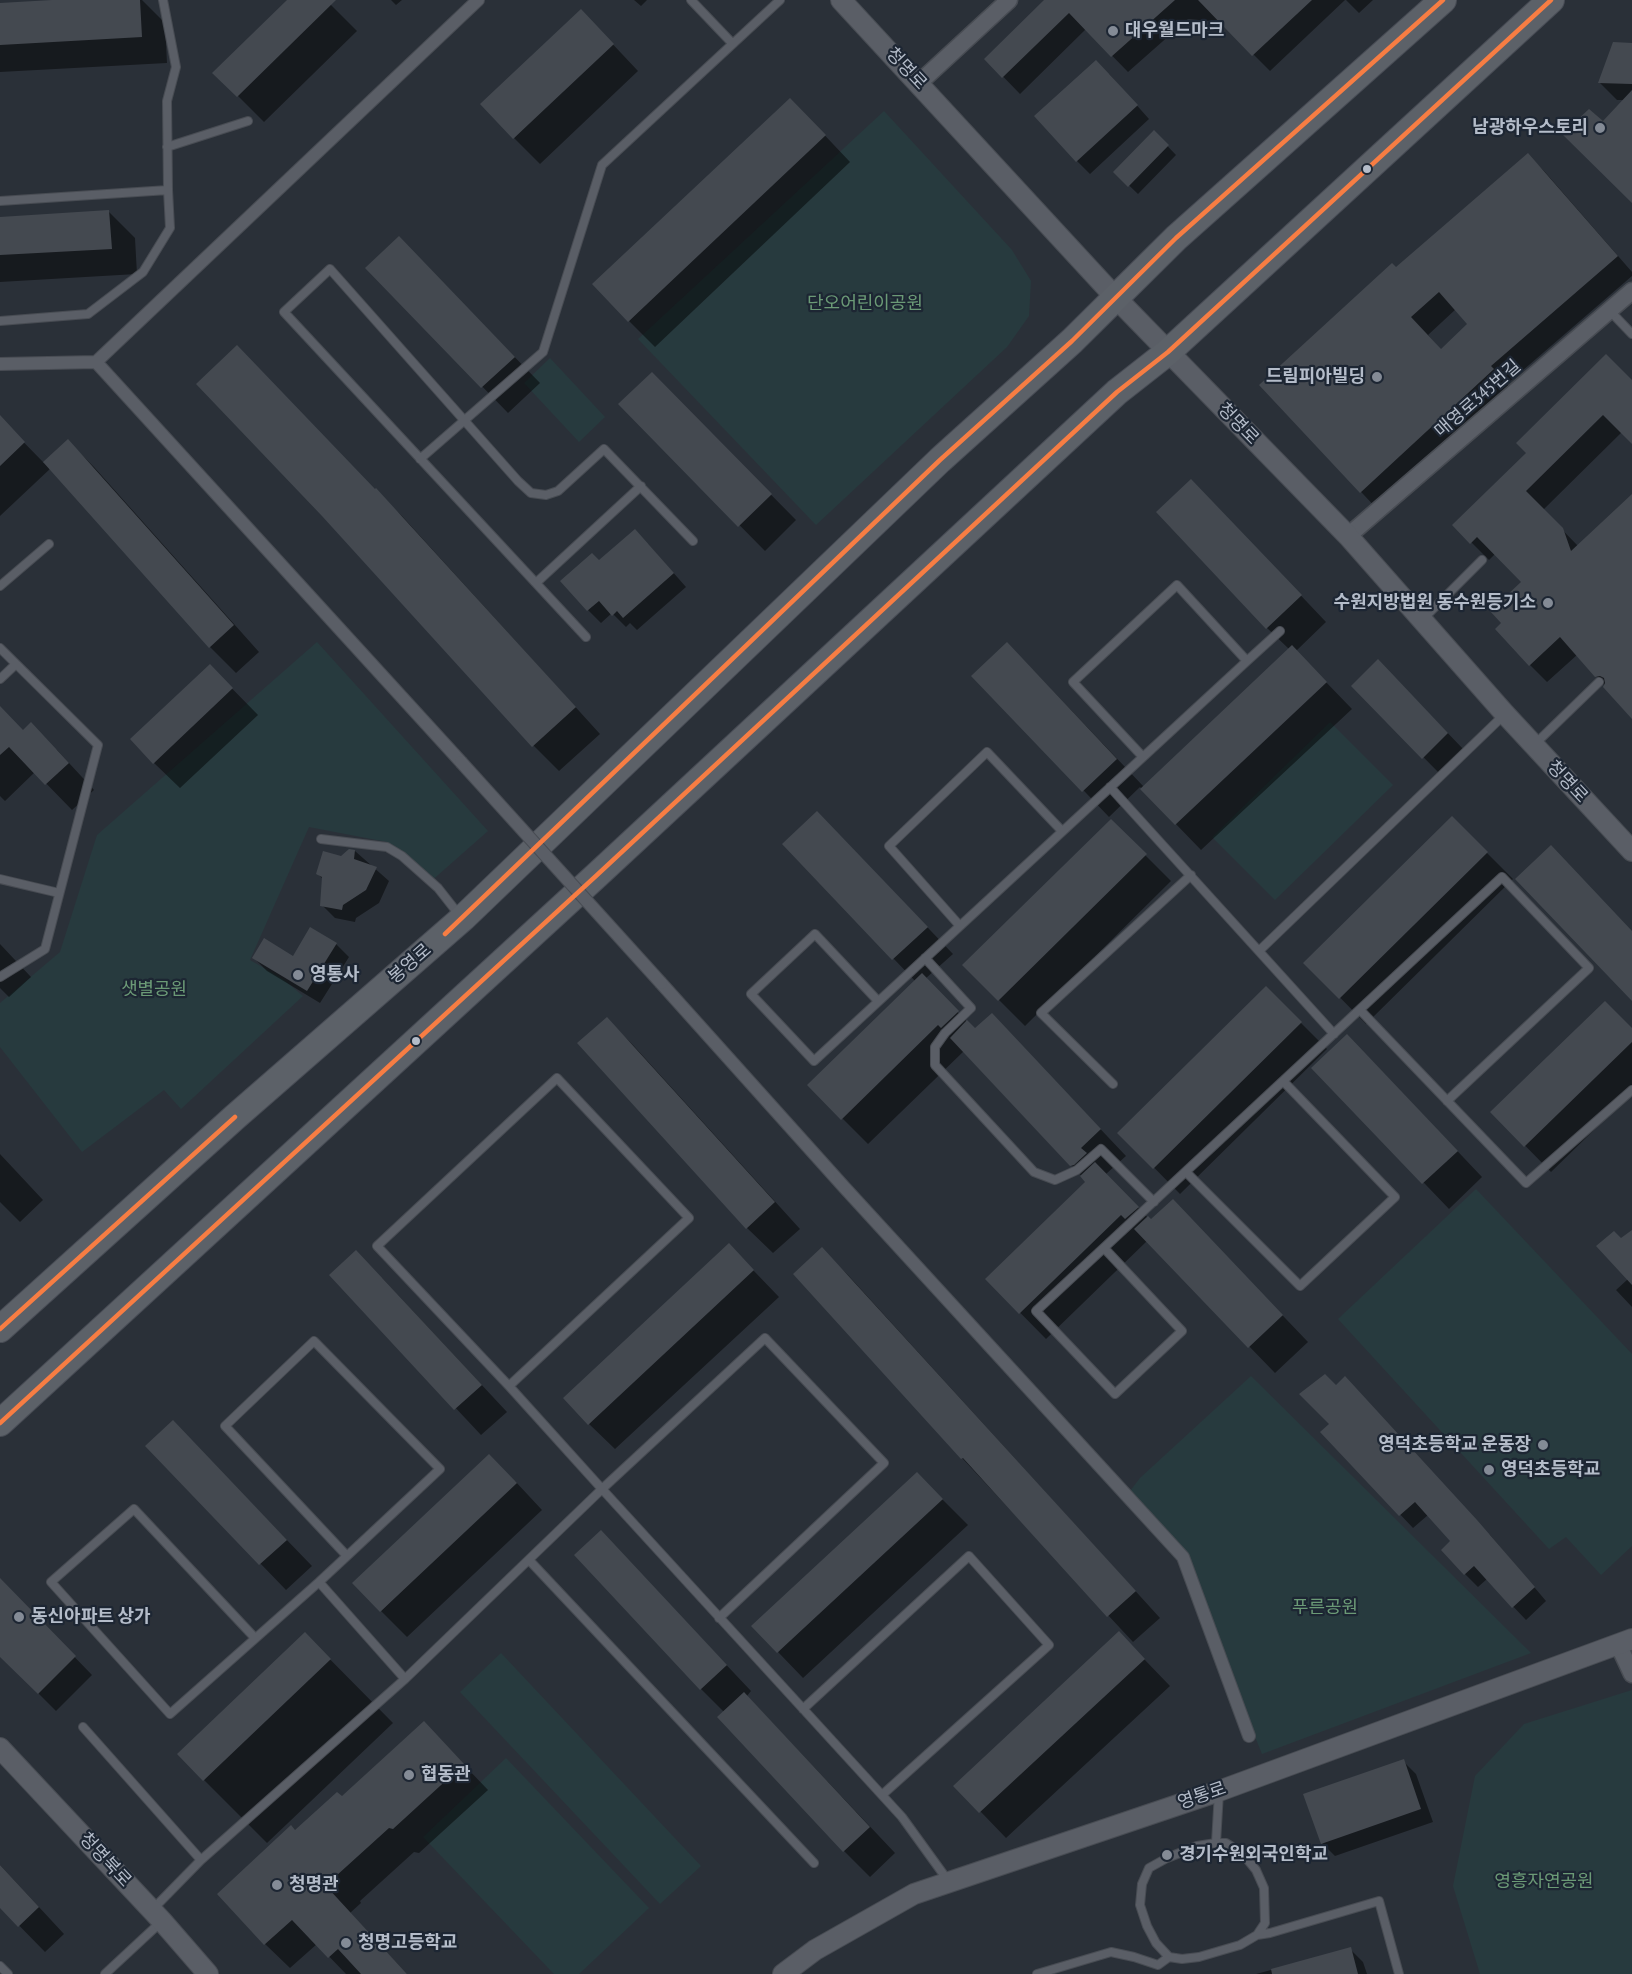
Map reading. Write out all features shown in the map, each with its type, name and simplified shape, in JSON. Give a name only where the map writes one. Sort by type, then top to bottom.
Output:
[{"type":"main road","name":"봉영로","points":[[0,1329],[235,1117],[463,918],[932,469],[1116,298],[1176,238],[1443,0]]},
{"type":"main road","points":[[0,1423],[606,867],[1117,392],[1168,352],[1551,0]]},
{"type":"street","points":[[0,364],[96,362],[478,0]]},
{"type":"street","name":"청명로","points":[[841,0],[1116,298],[1348,536],[1505,714],[1632,851]]},
{"type":"street","points":[[919,83],[1009,0]]},
{"type":"street","name":"매영로345번길","points":[[1348,536],[1632,291]]},
{"type":"street","points":[[96,362],[852,1196],[1183,1557],[1249,1736]]},
{"type":"street","points":[[1625,1642],[1632,1674]]},
{"type":"street","name":"영통로","points":[[783,1974],[815,1950],[914,1894],[1219,1791],[1625,1642]]},
{"type":"street","name":"청명북로","points":[[0,1748],[208,1974]]},
{"type":"lane","points":[[0,321],[88,314],[142,272],[170,228],[167,101],[176,67],[163,0]]},
{"type":"lane","points":[[691,0],[732,43]]},
{"type":"lane","points":[[420,459],[543,352],[602,165],[780,0]]},
{"type":"lane","points":[[167,147],[248,121]]},
{"type":"lane","points":[[0,201],[168,190]]},
{"type":"lane","points":[[586,637],[284,312],[330,269],[531,493],[546,495],[558,490],[604,449],[693,542]]},
{"type":"lane","points":[[1610,311],[1632,334]]},
{"type":"lane","points":[[537,582],[640,486]]},
{"type":"lane","points":[[0,586],[49,544]]},
{"type":"lane","points":[[1422,620],[1482,560]]},
{"type":"lane","points":[[1143,757],[1073,682],[1177,585],[1247,661]]},
{"type":"lane","points":[[878,1001],[815,934],[751,994],[814,1061],[1280,631]]},
{"type":"lane","points":[[0,648],[98,745],[45,949],[0,977]]},
{"type":"lane","points":[[0,679],[15,664]]},
{"type":"lane","points":[[1534,745],[1599,682]]},
{"type":"lane","points":[[1260,950],[1505,714]]},
{"type":"lane","points":[[960,926],[889,846],[987,752],[1062,831]]},
{"type":"lane","points":[[1110,787],[1334,1034]]},
{"type":"lane","points":[[321,839],[387,847],[402,856],[438,888],[463,918]]},
{"type":"lane","points":[[1113,1084],[1041,1013],[1191,875]]},
{"type":"lane","points":[[1104,1248],[1182,1331],[1115,1394],[1036,1311],[1502,877],[1589,969],[1448,1101]]},
{"type":"lane","points":[[0,879],[59,893]]},
{"type":"lane","points":[[926,958],[971,1008],[935,1047],[935,1065],[1034,1172],[1055,1180],[1077,1170],[1101,1149],[1154,1202]]},
{"type":"lane","points":[[1360,1010],[1526,1183],[1632,1090]]},
{"type":"lane","points":[[509,1386],[689,1218],[557,1078],[377,1246],[509,1386],[902,1817],[950,1882]]},
{"type":"lane","points":[[1186,1172],[1300,1286],[1395,1197],[1283,1081]]},
{"type":"lane","points":[[105,1974],[157,1916],[201,1860],[405,1679],[765,1338],[884,1463],[719,1618]]},
{"type":"lane","points":[[255,1638],[134,1509],[51,1582],[170,1714],[319,1582],[347,1556],[440,1469],[314,1341],[225,1426],[347,1556]]},
{"type":"lane","points":[[803,1709],[969,1556],[1049,1645],[882,1795]]},
{"type":"lane","points":[[529,1560],[814,1863]]},
{"type":"lane","points":[[319,1582],[405,1679]]},
{"type":"lane","points":[[83,1727],[201,1860]]},
{"type":"lane","points":[[1216,1843],[1219,1791]]},
{"type":"lane","points":[[1257,1935],[1264,1923],[1264,1888],[1256,1870],[1243,1854],[1226,1843],[1197,1846],[1167,1857],[1149,1868],[1142,1884],[1140,1905],[1156,1943],[1170,1957],[1182,1959],[1199,1957],[1240,1945],[1257,1935],[1379,1901],[1399,1974]]},
{"type":"lane","points":[[1037,1974],[1111,1952],[1158,1965],[1170,1957]]},
{"type":"lane","points":[[0,1966],[8,1974]]},
{"type":"green space","name":"단오어린이공원","points":[[884,111],[1012,250],[1031,281],[1029,316],[1007,347],[816,525],[638,339]]},
{"type":"green space","points":[[550,358],[605,417],[579,442],[524,383]]},
{"type":"green space","name":"샛별공원","points":[[317,642],[488,831],[429,883],[387,842],[309,827],[250,960],[283,979],[303,996],[181,1109],[164,1090],[82,1152],[0,1047],[0,1003],[60,952],[97,835]]},
{"type":"green space","points":[[1330,722],[1393,785],[1275,900],[1212,837]]},
{"type":"green space","name":"영덕초등학교 운동장","points":[[1476,1189],[1632,1354],[1632,1546],[1601,1575],[1566,1537],[1549,1549],[1338,1319]]},
{"type":"green space","name":"푸른공원","points":[[1251,1376],[1531,1653],[1262,1754],[1183,1557],[1127,1495],[1140,1478]]},
{"type":"green space","points":[[501,1653],[701,1866],[660,1904],[460,1692]]},
{"type":"green space","name":"영흥자연공원","points":[[1632,1690],[1632,1974],[1480,1974],[1453,1886],[1475,1776],[1524,1724]]},
{"type":"green space","points":[[506,1758],[649,1908],[579,1974],[554,1974],[423,1837]]},
{"type":"building","points":[[52,0],[140,0],[142,37],[0,45],[0,3]]},
{"type":"building","points":[[287,0],[336,0],[237,97],[212,73]]},
{"type":"building","points":[[1044,0],[1175,0],[1111,57],[1069,13],[1002,78],[984,59]]},
{"type":"building","points":[[1198,0],[1312,0],[1252,56]]},
{"type":"building","points":[[581,9],[614,44],[513,139],[480,104]]},
{"type":"building","points":[[1613,42],[1632,43],[1632,84],[1598,83]]},
{"type":"building","points":[[1096,60],[1138,105],[1076,162],[1034,116]]},
{"type":"building","name":"남광하우스토리","points":[[1632,90],[1632,203],[1562,134],[1589,109],[1603,121]]},
{"type":"building","points":[[790,98],[826,135],[628,322],[592,284]]},
{"type":"building","points":[[1154,130],[1169,145],[1128,187],[1113,172]]},
{"type":"building","points":[[1528,153],[1618,256],[1491,366],[1494,369],[1360,493],[1259,385],[1392,263],[1396,267]],"holes":[[[1439,292],[1467,324],[1441,349],[1411,317]]]},
{"type":"building","points":[[109,210],[112,249],[0,255],[0,217]]},
{"type":"building","points":[[399,236],[515,357],[481,388],[365,268]]},
{"type":"building","points":[[237,345],[376,488],[576,707],[532,747],[322,516],[196,384]]},
{"type":"building","points":[[1606,354],[1632,380],[1632,444],[1603,415],[1526,491],[1563,528],[1571,551],[1632,494],[1632,719],[1603,687],[1604,678],[1595,677],[1560,637],[1529,666],[1495,629],[1501,623],[1490,611],[1521,582],[1477,537],[1470,544],[1452,525],[1526,453],[1516,443]]},
{"type":"building","points":[[652,372],[772,494],[738,527],[618,404]]},
{"type":"building","points":[[0,415],[25,442],[0,466]]},
{"type":"building","points":[[68,439],[234,625],[209,648],[43,462]]},
{"type":"building","points":[[1191,479],[1302,595],[1266,629],[1156,512]]},
{"type":"building","points":[[635,529],[674,573],[623,618],[617,611],[612,616],[599,601],[587,611],[560,581],[592,553],[599,560]]},
{"type":"building","points":[[1007,642],[1117,759],[1082,792],[971,676]]},
{"type":"building","points":[[1292,645],[1327,682],[1175,825],[1140,789]]},
{"type":"building","points":[[1378,659],[1448,733],[1422,759],[1351,686]]},
{"type":"building","points":[[210,664],[233,688],[153,764],[130,739]]},
{"type":"building","points":[[0,706],[23,730],[31,722],[69,763],[45,785],[9,747],[0,755]]},
{"type":"building","points":[[817,811],[928,927],[892,960],[782,844]]},
{"type":"building","points":[[1452,816],[1488,852],[1339,999],[1303,963]]},
{"type":"building","points":[[1111,819],[1147,854],[998,1001],[962,965]]},
{"type":"building","points":[[1551,845],[1632,931],[1632,1001],[1515,879]]},
{"type":"building","points":[[349,849],[355,850],[354,859],[377,867],[366,890],[343,905],[342,910],[320,906],[322,877],[316,874],[323,851],[341,856]]},
{"type":"building","name":"영통사","points":[[310,927],[337,943],[307,991],[252,958],[264,938],[293,956]]},
{"type":"building","points":[[922,973],[959,1011],[941,1028],[938,1025],[841,1120],[807,1085]]},
{"type":"building","points":[[1266,986],[1302,1022],[1153,1169],[1117,1133]]},
{"type":"building","points":[[1605,1001],[1632,1028],[1632,1042],[1524,1147],[1490,1112]]},
{"type":"building","points":[[992,1013],[1101,1129],[1081,1148],[1087,1153],[1074,1165],[1070,1166],[950,1038],[967,1020],[975,1028]]},
{"type":"building","points":[[607,1017],[775,1202],[746,1229],[577,1043]]},
{"type":"building","points":[[1347,1034],[1458,1151],[1422,1184],[1311,1068]]},
{"type":"building","points":[[1095,1162],[1139,1207],[1125,1219],[1121,1215],[1019,1314],[985,1279],[1085,1182],[1080,1176]]},
{"type":"building","points":[[1173,1199],[1283,1315],[1248,1348],[1134,1229],[1148,1216],[1151,1219]]},
{"type":"building","points":[[1632,1230],[1632,1285],[1596,1246],[1614,1231],[1621,1238]]},
{"type":"building","points":[[729,1243],[754,1270],[588,1425],[563,1398]]},
{"type":"building","points":[[822,1247],[1136,1591],[1107,1617],[793,1274]]},
{"type":"building","points":[[356,1250],[482,1385],[454,1410],[329,1275]]},
{"type":"building","points":[[1325,1374],[1336,1385],[1345,1376],[1535,1587],[1512,1608],[1474,1566],[1464,1575],[1441,1550],[1450,1541],[1415,1502],[1399,1516],[1320,1432],[1329,1424],[1299,1394]]},
{"type":"building","points":[[173,1420],[287,1540],[259,1565],[145,1446]]},
{"type":"building","points":[[489,1454],[517,1483],[380,1612],[352,1583]]},
{"type":"building","points":[[917,1472],[943,1499],[777,1653],[751,1626]]},
{"type":"building","points":[[601,1530],[727,1665],[700,1690],[574,1555]]},
{"type":"building","name":"동신아파트 상가","points":[[0,1578],[76,1656],[38,1694],[0,1657]]},
{"type":"building","points":[[1119,1631],[1145,1659],[979,1813],[953,1786]]},
{"type":"building","points":[[305,1632],[331,1659],[203,1781],[177,1754]]},
{"type":"building","points":[[744,1692],[870,1827],[843,1852],[717,1717]]},
{"type":"building","points":[[424,1721],[464,1764],[393,1829],[389,1828],[327,1887],[407,1974],[361,1974],[338,1949],[328,1958],[292,1920],[264,1945],[217,1894],[291,1825],[295,1830],[337,1792],[342,1796]]},
{"type":"building","points":[[1404,1759],[1421,1809],[1321,1844],[1303,1794]]},
{"type":"building","points":[[0,1865],[39,1907],[18,1927],[0,1908]]},
{"type":"building","points":[[1351,1947],[1358,1974],[1272,1974],[1271,1969]]},
{"type":"transit line","points":[[445,934],[940,460],[1072,341],[1176,238],[1443,0]]},
{"type":"transit line","points":[[0,1423],[597,875],[1117,392],[1168,352],[1551,0]]},
{"type":"transit line","points":[[0,1329],[235,1117]]},
{"type":"place","name":"대우월드마크","points":[[1113,31]]},
{"type":"place","name":"남광하우스토리","points":[[1600,128]]},
{"type":"place","name":"드림피아빌딩","points":[[1377,377]]},
{"type":"place","name":"수원지방법원 동수원등기소","points":[[1548,603]]},
{"type":"place","name":"영통사","points":[[298,975]]},
{"type":"place","name":"영덕초등학교 운동장","points":[[1543,1445]]},
{"type":"place","name":"영덕초등학교","points":[[1489,1470]]},
{"type":"place","name":"동신아파트 상가","points":[[19,1617]]},
{"type":"place","name":"협동관","points":[[409,1775]]},
{"type":"place","name":"경기수원외국인학교","points":[[1167,1855]]},
{"type":"place","name":"청명관","points":[[277,1885]]},
{"type":"place","name":"청명고등학교","points":[[346,1943]]}]
